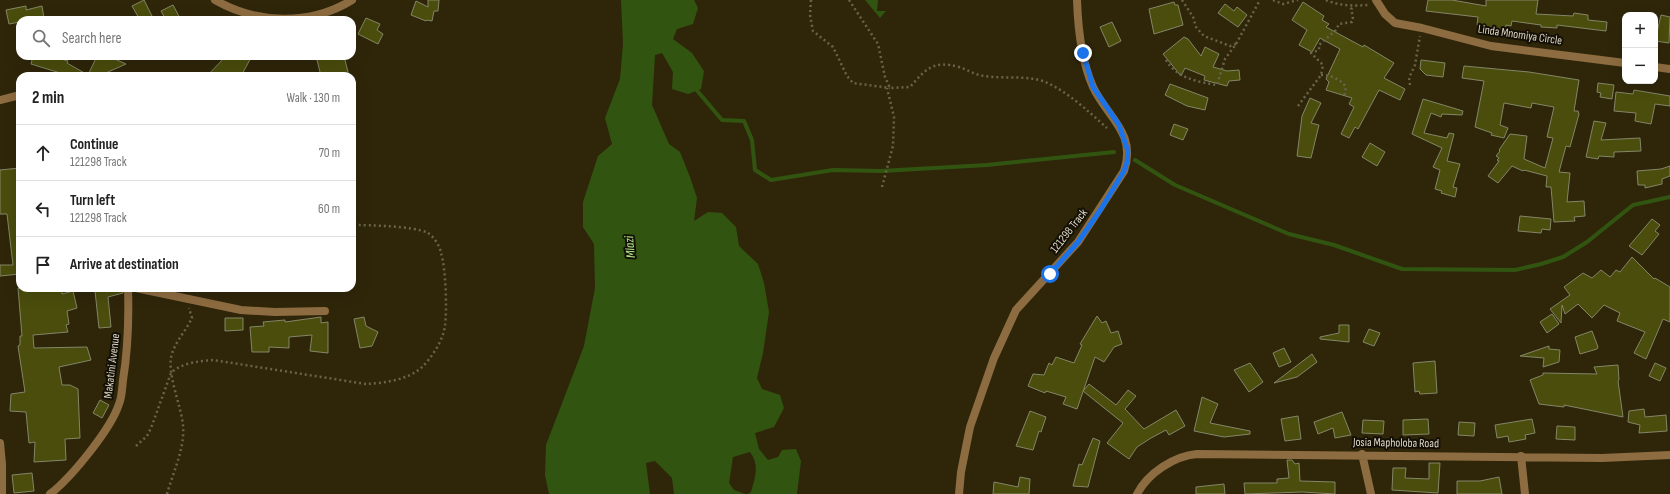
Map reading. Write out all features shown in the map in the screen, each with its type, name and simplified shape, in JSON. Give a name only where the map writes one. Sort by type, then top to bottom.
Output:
[{"type":"street","points":[[215,0],[240,12],[255,16]]},
{"type":"street","points":[[312,16],[326,13],[352,0]]},
{"type":"street","name":"121298 Track","points":[[959,494],[961,472],[970,427],[994,358],[1016,310],[1078,242],[1124,171],[1127,162],[1128,151],[1119,125],[1100,98],[1087,69],[1080,35],[1077,0]]},
{"type":"street","name":"Linda Mnomiya Circle","points":[[1377,2],[1385,14],[1395,23],[1422,28],[1491,46],[1622,63]]},
{"type":"street","points":[[1658,67],[1670,69]]},
{"type":"street","points":[[0,100],[16,96]]},
{"type":"street","name":"Makatini Avenue","points":[[50,494],[65,480],[84,458],[103,432],[119,404],[128,330],[128,292]]},
{"type":"street","points":[[156,292],[241,310],[275,312],[325,311]]},
{"type":"street","points":[[0,443],[2,494]]},
{"type":"street","name":"Josia Mapholoba Road","points":[[1137,494],[1149,479],[1170,462],[1190,455],[1213,453],[1602,458],[1670,455]]},
{"type":"street","points":[[1362,454],[1371,494]]},
{"type":"street","points":[[1521,456],[1526,494]]},
{"type":"path","points":[[811,0],[810,15],[813,31],[833,47],[846,76],[853,83],[889,88],[910,87],[928,68],[942,64],[959,67],[979,75],[1035,79],[1056,88],[1076,101],[1110,130]]},
{"type":"path","points":[[849,0],[878,44],[885,77],[889,88],[894,118],[893,146],[882,187]]},
{"type":"path","points":[[1182,0],[1193,17],[1196,27],[1204,36],[1230,46],[1236,44]]},
{"type":"path","points":[[1166,60],[1171,69],[1180,74],[1199,82],[1217,85],[1225,59],[1236,44],[1260,0]]},
{"type":"path","points":[[1273,0],[1283,4],[1298,0]]},
{"type":"path","points":[[1326,0],[1332,3],[1355,6],[1377,2]]},
{"type":"path","points":[[1298,106],[1321,75],[1323,65],[1311,54],[1319,50],[1319,45],[1336,30],[1339,24],[1352,22],[1353,18],[1351,9],[1355,6]]},
{"type":"path","points":[[1410,85],[1409,78],[1415,65],[1422,28]]},
{"type":"path","points":[[1321,75],[1328,75],[1342,82],[1346,87],[1344,97]]},
{"type":"path","points":[[136,446],[146,436],[151,428],[171,373],[175,369],[196,361],[213,360],[366,384],[385,382],[420,368],[434,353],[445,327],[445,289],[441,252],[436,241],[428,233],[414,229],[356,225]]},
{"type":"path","points":[[167,494],[183,438],[180,409],[171,373],[172,353],[187,330],[192,318],[185,298]]},
{"type":"water","name":"Mlazi","points":[[621,0],[694,0],[698,8],[693,24],[677,29],[673,39],[692,53],[704,71],[701,89],[688,94],[672,89],[673,72],[662,53],[655,55],[652,105],[669,144],[680,152],[690,177],[697,198],[694,221],[708,212],[722,213],[736,227],[739,246],[758,264],[764,283],[769,312],[763,353],[757,378],[762,389],[780,395],[784,408],[774,427],[755,433],[759,449],[768,460],[778,457],[782,450],[796,449],[801,461],[797,494],[748,494],[751,492],[756,472],[755,462],[750,452],[733,457],[729,483],[734,490],[745,494],[674,494],[672,478],[655,461],[646,463],[650,494],[549,494],[545,475],[546,445],[584,346],[595,288],[594,244],[583,227],[583,202],[598,156],[612,144],[605,118],[620,79],[623,44]]},
{"type":"water","points":[[865,0],[878,0],[877,11],[886,11],[880,18]]},
{"type":"building","points":[[144,0],[152,16],[138,16],[132,6]]},
{"type":"building","points":[[428,0],[439,0],[438,11],[434,11],[432,21],[426,21],[411,15],[416,1],[428,7]]},
{"type":"building","points":[[1428,0],[1452,0],[1486,6],[1486,0],[1538,0],[1536,14],[1573,16],[1574,13],[1588,15],[1588,20],[1607,22],[1606,31],[1557,25],[1557,28],[1541,27],[1541,25],[1512,21],[1511,26],[1506,25],[1505,30],[1477,25],[1478,17],[1426,11]]},
{"type":"building","points":[[1174,2],[1175,5],[1178,5],[1183,25],[1154,34],[1149,9]]},
{"type":"building","points":[[1303,2],[1324,16],[1322,20],[1329,24],[1326,27],[1363,47],[1364,45],[1394,63],[1384,78],[1405,89],[1400,100],[1379,90],[1358,129],[1355,127],[1349,138],[1341,134],[1354,107],[1349,104],[1352,98],[1326,90],[1329,82],[1326,79],[1340,49],[1320,38],[1312,52],[1299,45],[1307,30],[1292,20]]},
{"type":"building","points":[[1225,4],[1234,11],[1237,7],[1247,15],[1238,27],[1218,13]]},
{"type":"building","points":[[173,5],[179,16],[164,16],[161,11]]},
{"type":"building","points":[[26,6],[26,10],[42,6],[44,16],[16,16],[16,23],[9,24],[6,10]]},
{"type":"building","points":[[1661,15],[1670,17],[1669,43],[1658,41],[1658,28]]},
{"type":"building","points":[[366,18],[380,24],[377,30],[383,34],[378,44],[358,34]]},
{"type":"building","points":[[1112,22],[1121,41],[1109,47],[1100,27]]},
{"type":"building","points":[[1184,37],[1188,39],[1201,56],[1205,47],[1219,54],[1213,67],[1227,71],[1239,70],[1240,80],[1229,81],[1227,86],[1204,80],[1205,76],[1185,68],[1181,76],[1163,54]]},
{"type":"building","points":[[32,60],[65,60],[83,72],[57,72],[31,64]]},
{"type":"building","points":[[95,60],[117,60],[126,64],[108,72],[89,72]]},
{"type":"building","points":[[222,60],[250,60],[243,72],[211,72]]},
{"type":"building","points":[[317,60],[345,60],[348,72],[320,72]]},
{"type":"building","points":[[1421,60],[1445,63],[1443,77],[1426,75],[1420,69]]},
{"type":"building","points":[[1464,66],[1529,72],[1579,80],[1574,111],[1578,111],[1579,114],[1570,147],[1566,146],[1559,172],[1570,173],[1567,202],[1584,201],[1585,216],[1574,217],[1575,221],[1554,222],[1551,187],[1546,187],[1547,176],[1523,171],[1512,166],[1498,183],[1488,176],[1499,161],[1497,160],[1499,158],[1496,156],[1510,134],[1527,136],[1524,159],[1545,168],[1553,138],[1547,137],[1554,107],[1532,103],[1531,108],[1504,103],[1500,125],[1508,128],[1504,138],[1491,135],[1492,133],[1475,127],[1484,81],[1462,78]]},
{"type":"building","points":[[1598,83],[1614,85],[1612,99],[1600,97],[1601,93],[1597,92]]},
{"type":"building","points":[[1170,84],[1208,98],[1205,110],[1187,106],[1165,95]]},
{"type":"building","points":[[1634,90],[1670,96],[1670,106],[1655,104],[1651,124],[1635,121],[1636,113],[1614,111],[1616,92],[1633,94]]},
{"type":"building","points":[[1310,98],[1321,103],[1311,123],[1319,125],[1311,158],[1297,156],[1302,116]]},
{"type":"building","points":[[1423,99],[1463,111],[1462,115],[1442,114],[1441,117],[1431,113],[1424,133],[1447,138],[1449,133],[1454,134],[1447,161],[1460,164],[1453,187],[1457,188],[1455,197],[1441,193],[1442,191],[1435,189],[1440,170],[1433,167],[1442,148],[1412,134]]},
{"type":"building","points":[[1594,121],[1606,123],[1601,140],[1640,138],[1641,151],[1614,152],[1614,157],[1599,156],[1598,159],[1586,157]]},
{"type":"building","points":[[1174,124],[1188,129],[1183,140],[1170,135]]},
{"type":"building","points":[[1370,143],[1385,152],[1377,166],[1362,157]]},
{"type":"building","points":[[1670,166],[1670,176],[1662,179],[1662,184],[1645,188],[1645,185],[1638,185],[1637,171],[1661,169]]},
{"type":"building","points":[[16,168],[16,274],[0,276],[0,265],[13,265],[7,214],[0,214],[0,170]]},
{"type":"building","points":[[1520,216],[1551,219],[1550,230],[1542,229],[1541,233],[1518,231]]},
{"type":"building","points":[[1652,219],[1660,225],[1655,231],[1659,234],[1642,255],[1629,246]]},
{"type":"building","points":[[1632,257],[1654,279],[1655,278],[1670,287],[1670,322],[1663,319],[1646,359],[1634,353],[1645,332],[1617,321],[1620,313],[1604,305],[1592,318],[1578,304],[1565,314],[1562,305],[1561,323],[1550,309],[1570,295],[1564,287],[1583,273],[1592,278],[1601,270],[1610,277],[1616,270],[1620,272]]},
{"type":"building","points":[[18,292],[62,292],[62,294],[73,292],[77,308],[67,311],[69,324],[66,325],[68,332],[33,335],[34,348],[87,347],[91,360],[59,367],[62,385],[70,385],[78,389],[80,438],[65,439],[66,460],[34,462],[35,442],[29,443],[26,412],[10,411],[11,394],[25,392],[18,346],[20,345],[20,336],[22,336]]},
{"type":"building","points":[[95,292],[123,292],[108,297],[111,327],[99,328]]},
{"type":"building","points":[[1552,314],[1559,324],[1547,333],[1540,322]]},
{"type":"building","points":[[1097,316],[1102,323],[1106,321],[1111,333],[1118,331],[1122,344],[1114,347],[1104,362],[1095,357],[1077,409],[1063,404],[1066,397],[1046,391],[1045,393],[1028,386],[1033,374],[1044,375],[1049,363],[1052,365],[1056,357],[1074,363],[1082,345],[1080,344]]},
{"type":"building","points":[[321,317],[321,323],[328,322],[328,353],[310,351],[312,335],[289,337],[289,348],[269,347],[269,352],[252,352],[250,327],[264,326],[263,322],[285,320],[285,322]]},
{"type":"building","points":[[364,317],[366,326],[378,332],[372,346],[360,348],[354,319]]},
{"type":"building","points":[[225,318],[243,318],[243,330],[225,331]]},
{"type":"building","points":[[1339,325],[1349,325],[1349,342],[1320,339],[1320,337],[1339,333]]},
{"type":"building","points":[[1369,329],[1380,333],[1374,346],[1363,342]]},
{"type":"building","points":[[1592,331],[1598,347],[1597,349],[1580,354],[1575,337]]},
{"type":"building","points":[[1549,346],[1549,349],[1560,350],[1559,362],[1543,367],[1544,358],[1520,356]]},
{"type":"building","points":[[1284,348],[1291,362],[1279,367],[1273,353]]},
{"type":"building","points":[[1312,354],[1317,362],[1297,377],[1274,383]]},
{"type":"building","points":[[1435,361],[1437,393],[1420,394],[1419,391],[1415,392],[1413,363]]},
{"type":"building","points":[[1250,363],[1263,382],[1249,392],[1234,370]]},
{"type":"building","points":[[1655,363],[1666,368],[1660,381],[1649,376]]},
{"type":"building","points":[[1618,365],[1618,381],[1623,417],[1564,405],[1564,407],[1539,404],[1530,380],[1543,375],[1543,373],[1597,374],[1594,367]]},
{"type":"building","points":[[1089,384],[1116,405],[1128,390],[1136,396],[1125,409],[1144,429],[1176,410],[1185,426],[1169,435],[1166,430],[1151,438],[1137,447],[1129,459],[1107,443],[1123,423],[1083,391]]},
{"type":"building","points":[[1202,397],[1218,404],[1210,423],[1250,431],[1250,434],[1224,437],[1194,431]]},
{"type":"building","points":[[100,400],[109,405],[102,418],[93,413]]},
{"type":"building","points":[[1644,409],[1645,417],[1666,415],[1667,431],[1639,433],[1640,425],[1628,422],[1629,411]]},
{"type":"building","points":[[1030,411],[1046,417],[1041,432],[1039,431],[1033,450],[1016,446]]},
{"type":"building","points":[[1342,412],[1351,435],[1335,438],[1333,428],[1318,434],[1314,422]]},
{"type":"building","points":[[1298,416],[1301,439],[1285,441],[1281,419]]},
{"type":"building","points":[[1428,419],[1429,434],[1403,435],[1403,420]]},
{"type":"building","points":[[1532,419],[1535,433],[1525,435],[1526,439],[1509,442],[1508,436],[1497,438],[1495,425]]},
{"type":"building","points":[[1363,420],[1384,421],[1383,434],[1362,433]]},
{"type":"building","points":[[1459,422],[1475,423],[1474,436],[1458,435]]},
{"type":"building","points":[[1557,426],[1575,427],[1575,440],[1556,439]]},
{"type":"building","points":[[1093,438],[1100,441],[1088,487],[1073,486],[1079,464],[1082,465]]},
{"type":"building","points":[[1287,460],[1292,460],[1295,464],[1299,463],[1300,481],[1335,482],[1335,494],[1302,492],[1245,494],[1244,483],[1277,483],[1277,479],[1289,478]]},
{"type":"building","points":[[1429,463],[1440,463],[1438,493],[1392,490],[1393,468],[1406,468],[1405,478],[1429,479]]},
{"type":"building","points":[[32,473],[34,491],[14,493],[12,475]]},
{"type":"building","points":[[1020,477],[1030,479],[1029,494],[993,494],[994,482],[1018,487]]},
{"type":"building","points":[[1499,477],[1502,494],[1457,494],[1457,481],[1480,481]]},
{"type":"building","points":[[1224,484],[1225,494],[1196,494],[1196,487]]},
{"type":"waterway","points":[[694,87],[722,120],[744,121],[752,140],[755,170],[771,180],[833,170],[881,171],[987,165],[1114,152]]},
{"type":"waterway","points":[[1135,160],[1175,185],[1289,234],[1334,245],[1402,269],[1515,270],[1541,264],[1563,257],[1587,242],[1633,205],[1670,197]]},
{"type":"route","points":[[1050,274],[1078,242],[1101,209],[1124,171],[1127,162],[1127,145],[1119,125],[1093,87],[1083,53]]}]
